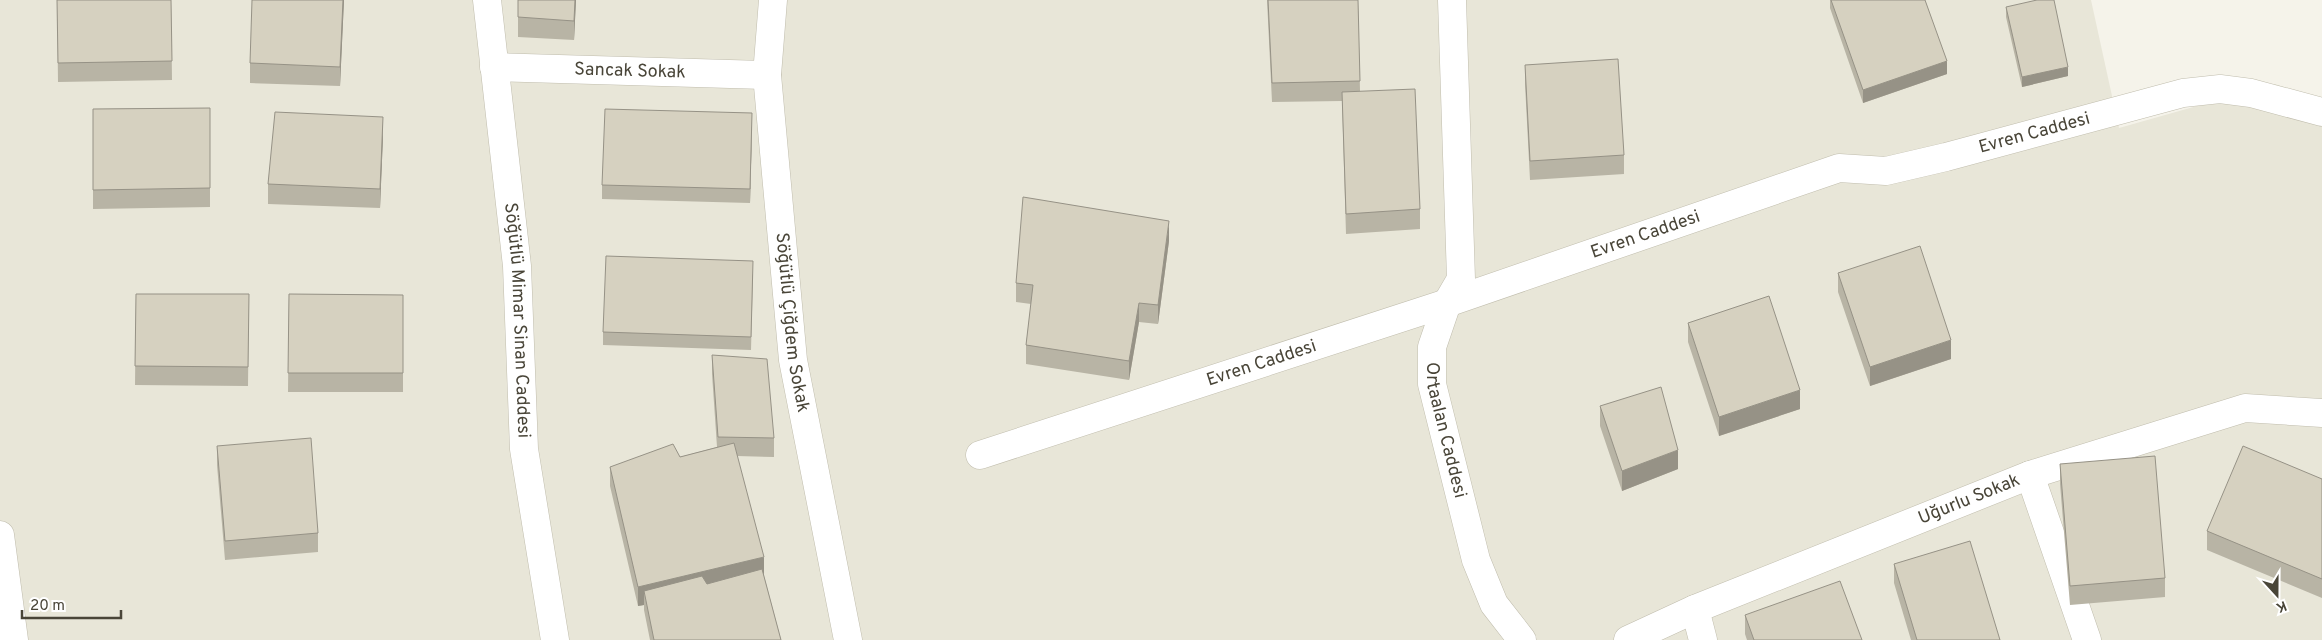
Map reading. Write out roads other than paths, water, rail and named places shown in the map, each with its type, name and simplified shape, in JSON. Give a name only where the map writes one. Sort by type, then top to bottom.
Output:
[{"type":"street","name":"Söğütlü Mimar Sinan Caddesi","points":[[486,0],[517,266],[524,449],[555,640]]},
{"type":"street","name":"Söğütlü Çiğdem Sokak","points":[[773,0],[767,75],[793,360],[848,640]]},
{"type":"street","name":"Ortaalan Caddesi","points":[[1452,0],[1461,279],[1447,303],[1432,347],[1432,384],[1476,560],[1494,604],[1522,640]]},
{"type":"street","name":"Sancak Sokak","points":[[494,67],[767,75]]},
{"type":"street","name":"Evren Caddesi","points":[[980,455],[1342,335],[1447,303],[1839,168],[1886,171],[1946,157],[2183,93],[2220,89],[2251,94],[2322,112]]},
{"type":"street","name":"Uğurlu Sokak","points":[[1628,640],[1695,609],[2030,475],[2245,408],[2322,413]]},
{"type":"street","points":[[2030,475],[2087,640]]},
{"type":"street","points":[[0,535],[14,640]]},
{"type":"street","points":[[1695,609],[1703,640]]}]
